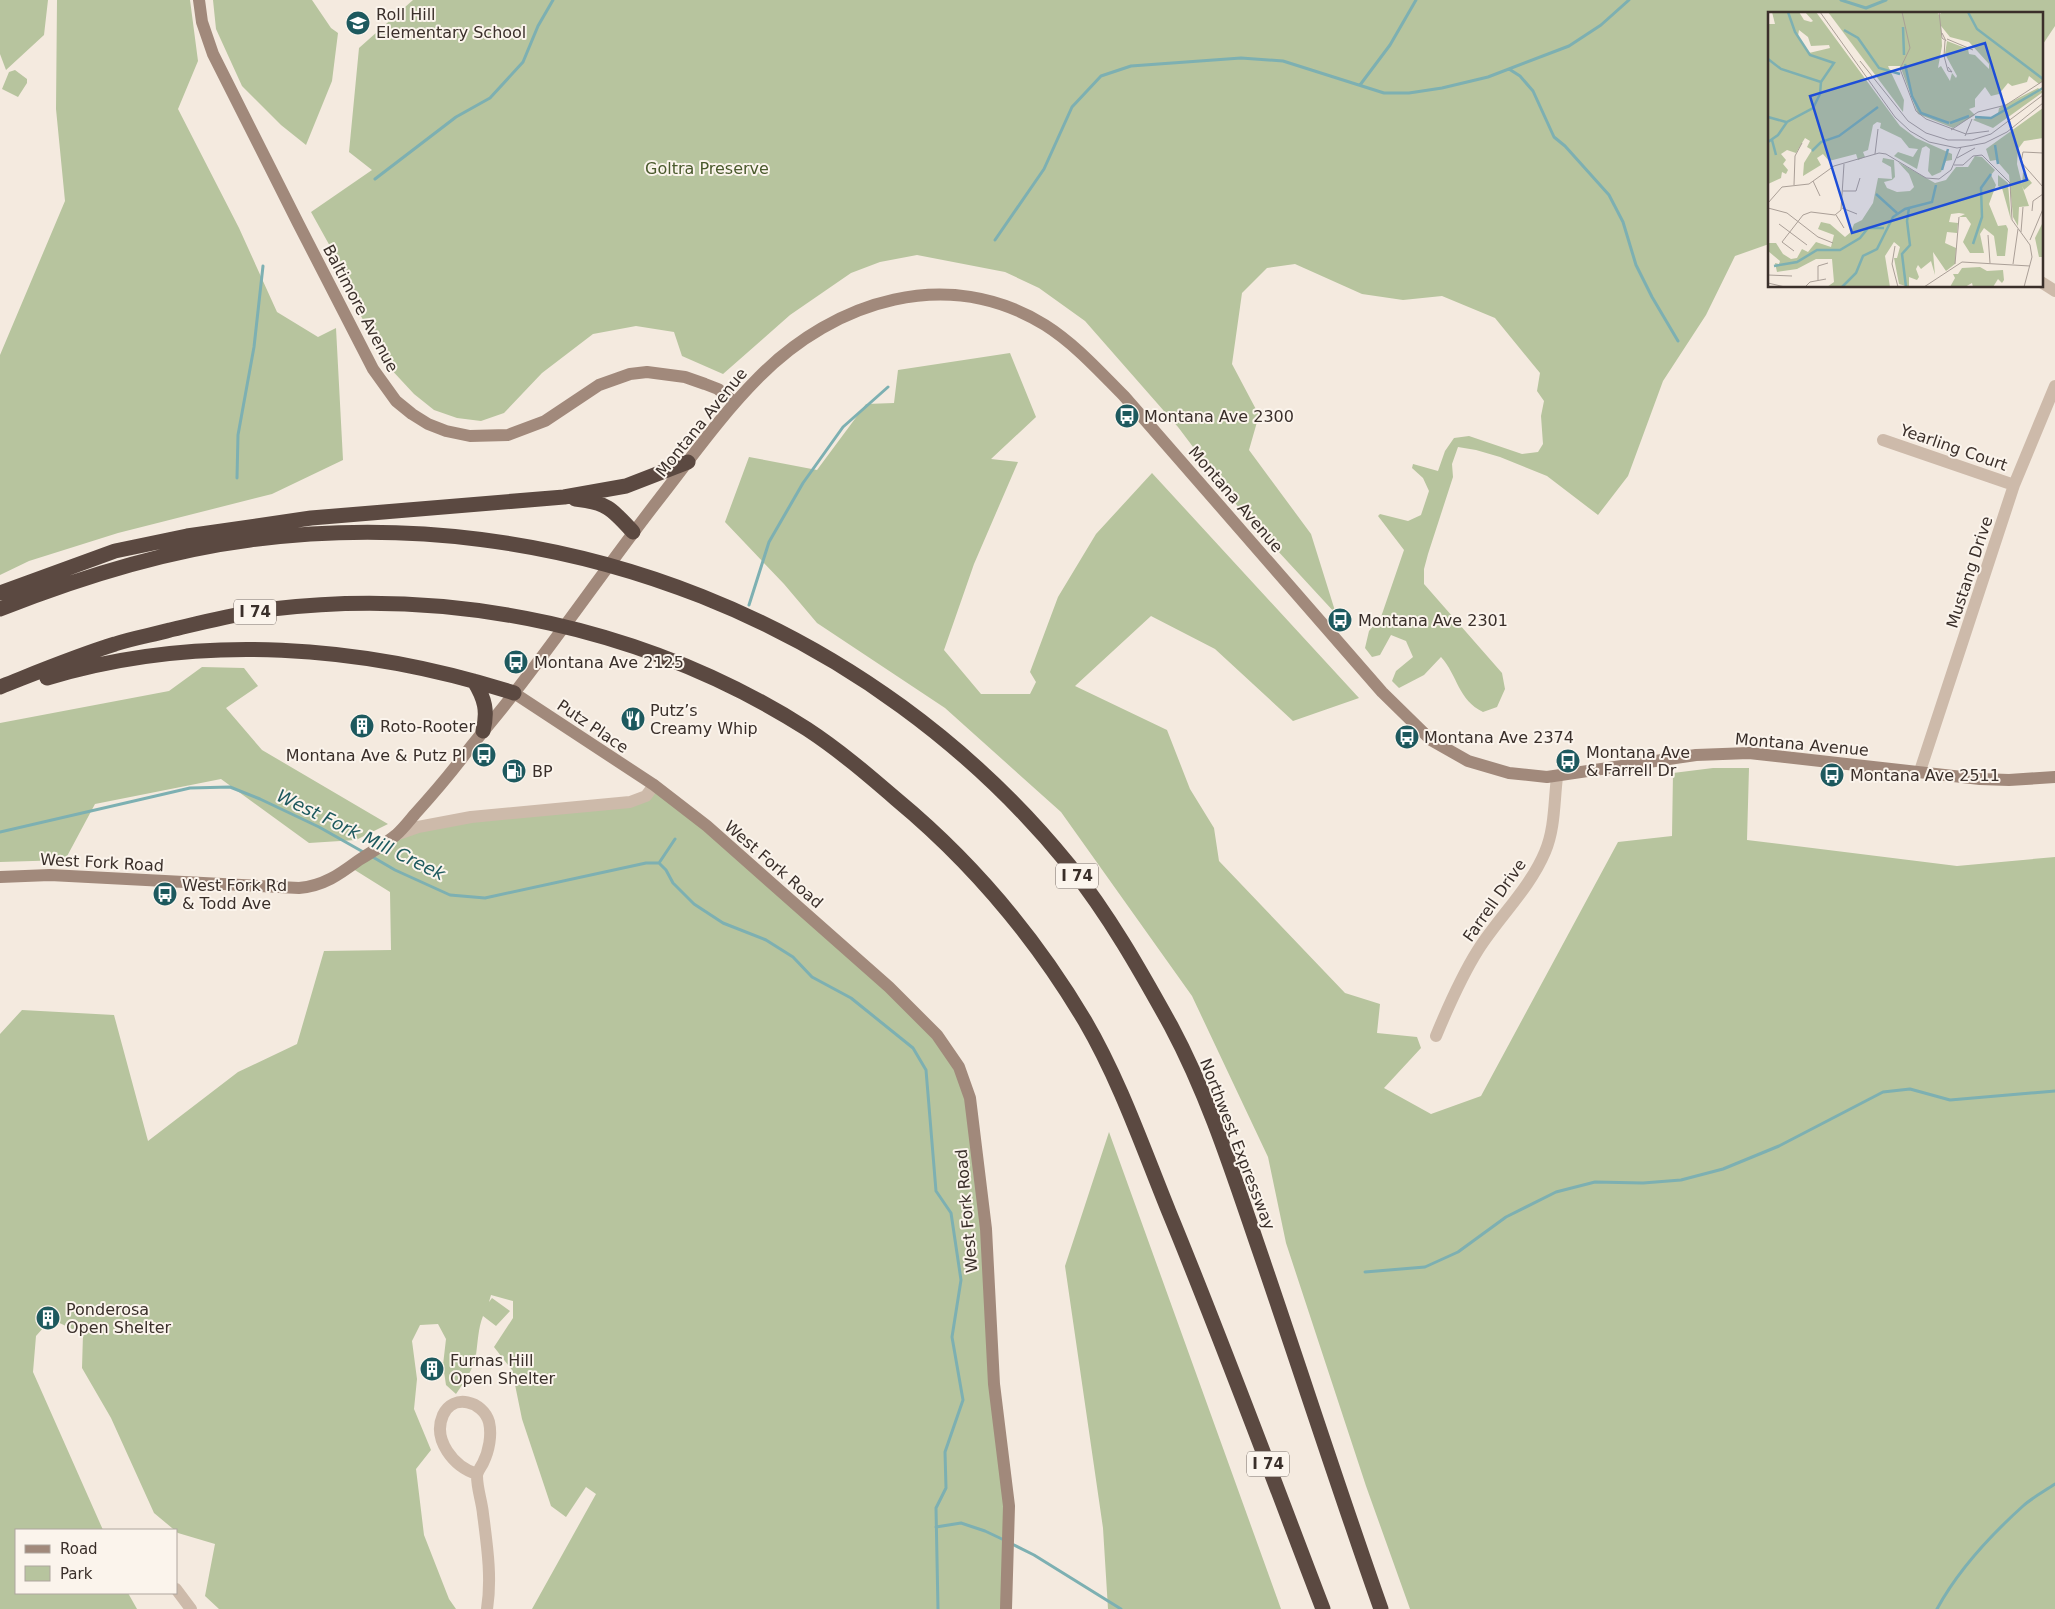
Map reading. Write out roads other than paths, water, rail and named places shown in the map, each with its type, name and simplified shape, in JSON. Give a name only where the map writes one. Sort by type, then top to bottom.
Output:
[{"type":"highway","points":[[0,593],[115,551],[187,536],[311,518],[564,497],[626,486],[688,462]]},
{"type":"highway","points":[[564,497],[595,502],[608,507],[617,513],[633,532]]},
{"type":"highway","name":"Northwest Expressway","points":[[0,609],[61,585],[142,562],[250,540],[334,533],[399,532],[461,538],[564,554],[609,564],[653,577],[727,607],[812,648],[881,691],[934,730],[989,778],[1068,864],[1100,907],[1127,949],[1174,1031],[1210,1110],[1380,1609]]},
{"type":"highway","name":"I 74","points":[[0,687],[116,644],[206,621],[274,609],[318,605],[385,604],[462,608],[565,626],[617,641],[678,663],[719,681],[804,728],[839,751],[941,839],[1008,909],[1086,1024],[1118,1086],[1213,1319],[1323,1609]]},
{"type":"highway","points":[[0,693],[91,667],[189,652],[242,649],[358,656],[414,666],[514,693]]},
{"type":"highway","points":[[474,681],[481,692],[486,716],[482,732]]},
{"type":"street","name":"Baltimore Avenue","points":[[199,0],[202,22],[213,54],[302,231],[373,369],[396,401],[412,414],[428,424],[446,431],[470,436],[508,435],[545,421],[599,385],[630,374],[646,372],[685,377],[718,389],[735,403]]},
{"type":"street","points":[[2042,283],[2055,291]]},
{"type":"street","name":"Montana Avenue","points":[[398,834],[438,790],[514,693],[633,532],[735,403],[760,375],[789,351],[830,322],[887,300],[926,294],[947,294],[988,301],[1025,314],[1061,336],[1124,396],[1382,692],[1431,740],[1451,753],[1486,768],[1528,776],[1557,777],[1696,755],[1749,753],[1920,771],[1980,780],[2055,777]]},
{"type":"street","name":"Mustang Drive","points":[[1920,771],[2014,485],[2055,386]]},
{"type":"street","name":"Yearling Court","points":[[1883,440],[2014,485]]},
{"type":"street","name":"Putz Place","points":[[514,693],[654,785]]},
{"type":"street","name":"Farrell Drive","points":[[1436,1036],[1458,987],[1478,950],[1531,877],[1546,851],[1550,837],[1557,777]]},
{"type":"street","name":"West Fork Road","points":[[0,877],[50,875],[299,888],[323,884],[398,834],[418,827],[471,817],[630,802],[646,796],[654,785],[707,826],[889,987],[937,1035],[958,1067],[970,1098],[985,1220],[994,1384],[1008,1493],[1006,1609]]},
{"type":"street","points":[[477,1474],[462,1468],[449,1455],[440,1431],[445,1410],[462,1402],[479,1406],[488,1421],[490,1443],[477,1474],[487,1551],[488,1609]]},
{"type":"street","points":[[178,1592],[192,1609]]},
{"type":"waterway","points":[[375,179],[456,117],[490,98],[523,62],[538,26],[553,0]]},
{"type":"waterway","points":[[1360,85],[1390,45],[1416,0]]},
{"type":"waterway","points":[[995,240],[1044,169],[1072,107],[1101,76],[1131,66],[1241,58],[1283,61],[1384,93],[1409,93],[1442,88],[1488,77],[1569,46],[1601,25],[1629,0]]},
{"type":"waterway","points":[[1841,0],[1866,8],[1886,0]]},
{"type":"waterway","points":[[1509,69],[1520,76],[1533,91],[1554,137],[1565,146],[1609,195],[1623,222],[1636,265],[1678,341]]},
{"type":"waterway","points":[[237,478],[238,435],[254,347],[263,266]]},
{"type":"waterway","points":[[749,605],[769,542],[803,483],[843,427],[888,387]]},
{"type":"waterway","name":"West Fork Mill Creek","points":[[0,832],[190,788],[230,787],[319,827],[365,853]]},
{"type":"waterway","points":[[659,863],[675,839]]},
{"type":"waterway","name":"West Fork Mill Creek","points":[[371,856],[395,870],[450,895],[485,898],[646,863],[659,863],[666,870],[673,883],[694,904],[723,923],[766,940],[793,957],[812,977],[851,998],[913,1048],[926,1070],[936,1191],[951,1213],[961,1280],[952,1337],[963,1400],[945,1452],[946,1488],[936,1508],[938,1609]]},
{"type":"waterway","points":[[1365,1272],[1425,1267],[1458,1252],[1506,1217],[1556,1192],[1595,1182],[1643,1183],[1681,1180],[1723,1169],[1779,1146],[1883,1092],[1910,1089],[1950,1100],[2055,1091]]},
{"type":"waterway","points":[[1937,1609],[1955,1581],[1987,1541],[2023,1506],[2055,1484]]},
{"type":"waterway","points":[[936,1527],[961,1523],[1004,1540]]},
{"type":"waterway","points":[[1012,1544],[1034,1555],[1121,1609]]},
{"type":"place","name":"Roll Hill Elementary School","points":[[358,23]]},
{"type":"place","name":"Montana Ave 2300","points":[[1127,416]]},
{"type":"place","name":"Montana Ave 2301","points":[[1340,620]]},
{"type":"place","name":"Montana Ave 2125","points":[[516,662]]},
{"type":"place","name":"Putz’s Creamy Whip","points":[[633,719]]},
{"type":"place","name":"Roto-Rooter","points":[[362,726]]},
{"type":"place","name":"Montana Ave 2374","points":[[1407,737]]},
{"type":"place","name":"Montana Ave & Putz Pl","points":[[484,755]]},
{"type":"place","name":"Montana Ave & Farrell Dr","points":[[1568,761]]},
{"type":"place","name":"BP","points":[[514,771]]},
{"type":"place","name":"Montana Ave 2511","points":[[1832,775]]},
{"type":"place","name":"West Fork Rd & Todd Ave","points":[[165,894]]},
{"type":"place","name":"Ponderosa Open Shelter","points":[[48,1318]]},
{"type":"place","name":"Furnas Hill Open Shelter","points":[[432,1369]]},
{"type":"park label","name":"Goltra Preserve","points":[[707,168]]}]
